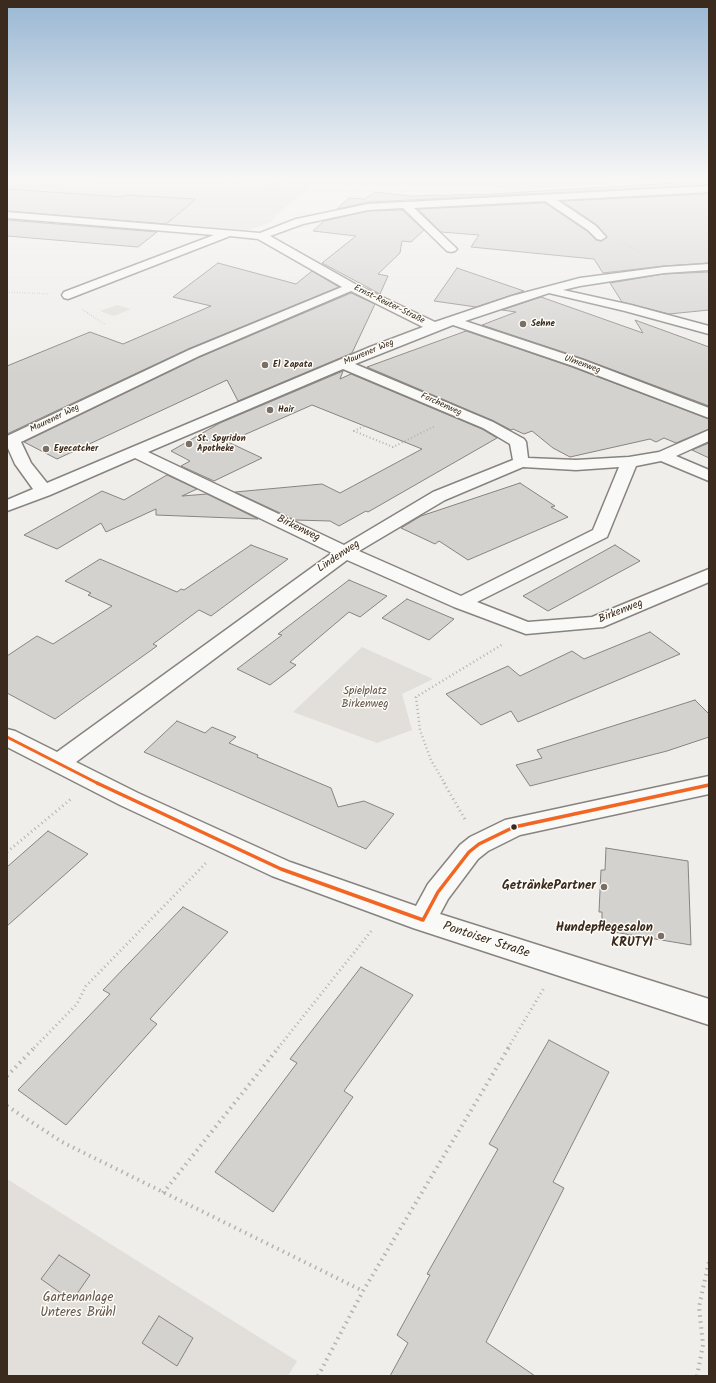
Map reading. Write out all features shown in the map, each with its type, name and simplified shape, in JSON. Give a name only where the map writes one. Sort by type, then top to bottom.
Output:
[{"type":"street","name":"Ernst-Reuter-Straße","points":[[68,295],[201,245]]},
{"type":"street","name":"Ernst-Reuter-Straße","points":[[276,245],[351,287],[434,327]]},
{"type":"street","points":[[446,245],[450,249]]},
{"type":"street","name":"Maurener Weg","points":[[7,506],[434,327],[547,290],[618,276],[664,270],[709,267]]},
{"type":"street","name":"Maurener Weg","points":[[44,491],[23,464],[12,440],[194,353],[351,287]]},
{"type":"street","points":[[547,290],[627,308],[709,330]]},
{"type":"street","name":"Ulmenweg","points":[[454,321],[578,363],[709,414]]},
{"type":"street","name":"Forchenweg","points":[[344,364],[488,425],[518,442],[521,462]]},
{"type":"street","name":"Lindenweg","points":[[58,763],[345,552],[439,496],[521,462],[576,465],[630,462],[663,456],[709,434]]},
{"type":"street","name":"Birkenweg","points":[[136,452],[345,552],[461,603],[526,628],[596,623],[709,575]]},
{"type":"street","points":[[663,456],[709,476]]},
{"type":"street","points":[[461,603],[601,534],[630,462]]},
{"type":"street","name":"Pontoiser Straße","points":[[7,737],[93,781],[224,844],[280,869],[423,920],[709,1012]]},
{"type":"street","points":[[423,920],[438,892],[469,852],[479,844],[514,826],[709,785]]},
{"type":"path","points":[[364,426],[354,431],[393,447],[461,414]]},
{"type":"path","points":[[479,844],[431,760],[420,730],[416,698],[486,656],[526,628]]},
{"type":"path","points":[[7,852],[93,781]]},
{"type":"path","points":[[7,1076],[77,1004],[86,986],[224,844]]},
{"type":"path","points":[[163,1193],[390,908]]},
{"type":"path","points":[[318,1376],[363,1291],[558,964]]},
{"type":"path","points":[[7,1106],[62,1142],[363,1291]]},
{"type":"path","points":[[697,1376],[703,1345],[699,1307],[709,1261]]},
{"type":"green space","points":[[117,305],[131,309],[114,316],[100,311]]},
{"type":"green space","name":"Spielplatz Birkenweg","points":[[362,647],[433,679],[402,694],[412,730],[377,743],[293,712]]},
{"type":"green space","name":"Gartenanlage Unteres Brühl","points":[[7,1179],[297,1361],[288,1376],[7,1376]]},
{"type":"building","points":[[109,245],[141,245],[138,247]]},
{"type":"building","points":[[345,245],[401,245],[400,253],[378,274],[388,276],[380,294],[322,263]]},
{"type":"building","points":[[473,245],[709,245],[709,263],[664,266],[603,273],[594,259],[471,247]]},
{"type":"building","points":[[218,263],[296,284],[312,271],[339,287],[188,349],[7,434],[7,366],[90,332],[123,344],[211,306],[173,297]]},
{"type":"building","points":[[457,268],[524,291],[476,307],[434,301]]},
{"type":"building","points":[[709,272],[709,310],[669,314],[622,302],[610,283],[664,274]]},
{"type":"building","points":[[351,293],[375,304],[352,353],[238,401],[227,380],[57,459],[24,442],[200,357]]},
{"type":"building","points":[[541,297],[643,333],[635,320],[709,347],[709,406],[584,359],[482,325],[516,312],[502,310]]},
{"type":"building","points":[[466,331],[572,367],[709,419],[709,429],[676,443],[664,438],[656,442],[650,439],[570,457],[553,448],[532,431],[524,434],[513,429],[511,430],[494,421],[367,367]]},
{"type":"building","points":[[343,371],[340,379],[351,374],[482,429],[497,438],[368,512],[366,511],[339,526],[330,521],[295,520],[235,492],[322,484],[340,493],[422,449],[312,405],[228,442],[262,458],[214,481],[181,466],[190,461],[171,451],[220,423]]},
{"type":"building","points":[[709,443],[709,458],[692,450]]},
{"type":"building","points":[[167,475],[197,489],[182,496],[207,494],[258,519],[156,515],[156,509],[106,532],[101,523],[57,549],[24,535],[102,491],[124,500]]},
{"type":"building","points":[[520,483],[555,506],[551,507],[568,517],[468,560],[439,541],[435,544],[401,528],[421,516]]},
{"type":"building","points":[[251,545],[288,559],[211,616],[199,610],[153,644],[157,646],[55,719],[7,693],[7,656],[37,636],[53,644],[112,606],[88,595],[91,593],[65,581],[100,559],[177,592],[181,589],[184,590]]},
{"type":"building","points":[[615,545],[640,561],[548,611],[523,596]]},
{"type":"building","points":[[349,580],[387,596],[360,617],[349,612],[290,662],[296,665],[270,685],[237,669],[282,635],[278,634]]},
{"type":"building","points":[[407,599],[454,619],[429,640],[382,618]]},
{"type":"building","points":[[650,632],[680,654],[518,722],[511,711],[481,725],[446,694],[508,666],[520,676],[572,651],[584,659]]},
{"type":"building","points":[[695,700],[709,714],[709,737],[667,751],[530,786],[516,765],[542,758],[537,750]]},
{"type":"building","points":[[177,721],[205,733],[212,727],[236,737],[229,743],[258,755],[257,757],[331,788],[338,807],[364,801],[394,814],[366,849],[144,752]]},
{"type":"building","points":[[48,831],[88,854],[7,926],[7,867]]},
{"type":"building","points":[[606,848],[688,861],[691,945],[602,930],[602,912],[599,912],[601,870],[605,870]]},
{"type":"building","points":[[183,907],[228,932],[150,1019],[157,1024],[66,1125],[18,1090],[110,994],[103,990]]},
{"type":"building","points":[[361,967],[413,995],[344,1091],[353,1097],[273,1212],[215,1172],[297,1063],[290,1059]]},
{"type":"building","points":[[549,1040],[609,1072],[553,1182],[564,1188],[486,1342],[535,1376],[390,1376],[408,1343],[397,1335],[430,1275],[427,1274],[498,1149],[489,1144]]},
{"type":"building","points":[[59,1255],[90,1275],[72,1301],[41,1279]]},
{"type":"building","points":[[159,1316],[193,1338],[177,1366],[142,1343]]},
{"type":"transit line","points":[[7,737],[129,799],[281,869],[423,920]]},
{"type":"transit line","points":[[423,920],[438,892],[469,852],[479,844],[514,827],[709,785]]},
{"type":"place","name":"Sehne","points":[[523,324]]},
{"type":"place","name":"El Zapata","points":[[265,365]]},
{"type":"place","name":"Hair","points":[[270,410]]},
{"type":"place","name":"St. Spyridon Apotheke","points":[[189,444]]},
{"type":"place","name":"Eyecatcher","points":[[46,449]]},
{"type":"place","name":"GetränkePartner","points":[[604,887]]},
{"type":"place","name":"Hundepflegesalon KRUTYI","points":[[661,936]]}]
